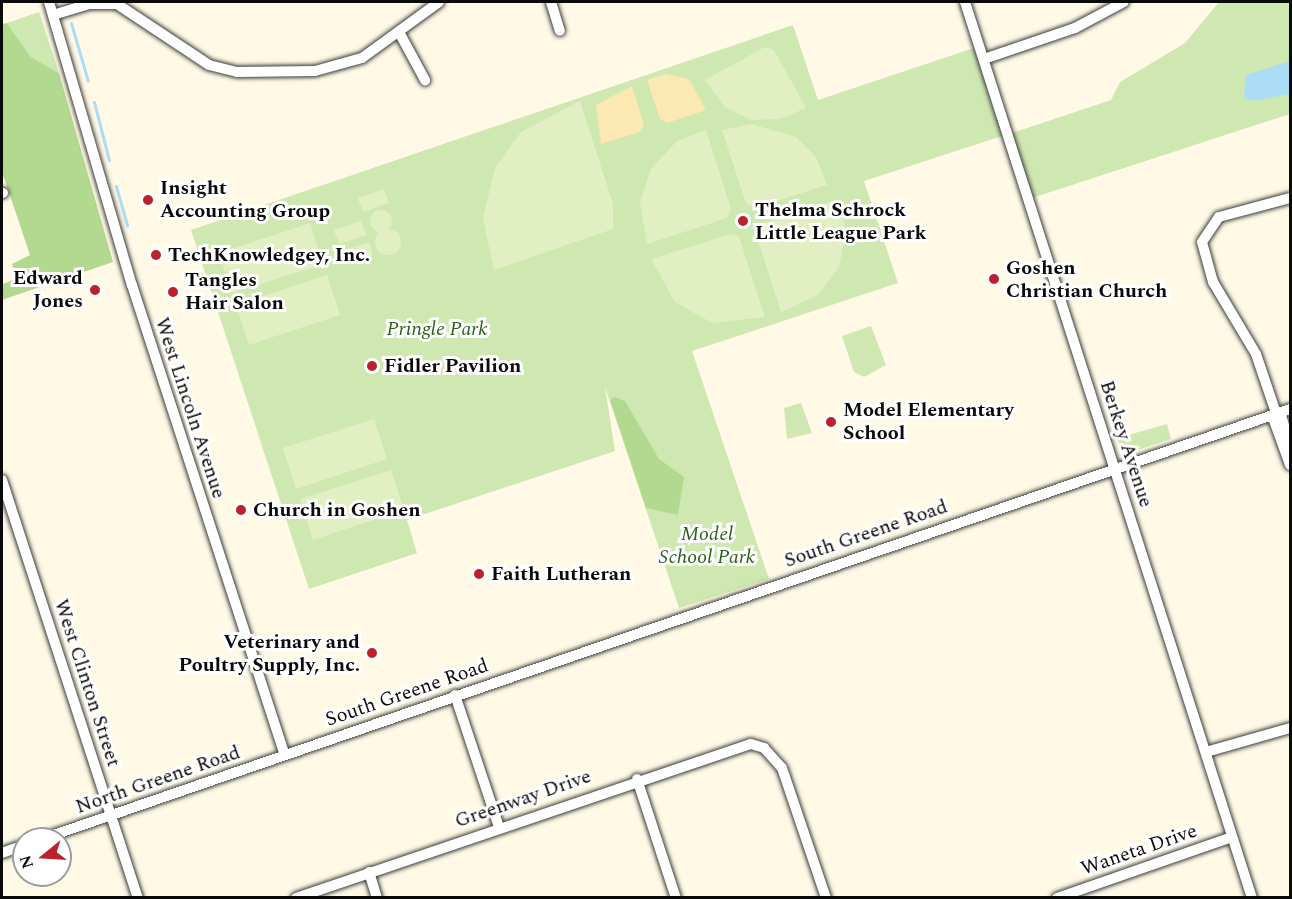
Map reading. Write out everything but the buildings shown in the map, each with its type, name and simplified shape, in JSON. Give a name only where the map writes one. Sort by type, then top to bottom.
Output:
[{"type":"street","name":"West Lincoln Avenue","points":[[49,2],[132,285],[285,755]]},
{"type":"street","points":[[53,15],[99,3],[124,6],[198,60],[237,72],[343,67],[399,32],[437,2]]},
{"type":"street","points":[[551,2],[560,31]]},
{"type":"street","name":"Berkey Avenue","points":[[965,2],[1252,897]]},
{"type":"street","points":[[984,59],[1075,28],[1125,2]]},
{"type":"street","points":[[399,32],[425,80]]},
{"type":"street","points":[[1290,198],[1219,217],[1202,242],[1213,282],[1256,354],[1290,446]]},
{"type":"street","points":[[1279,412],[1290,465]]},
{"type":"street","name":"South Greene Road","points":[[285,755],[1279,412]]},
{"type":"street","name":"West Clinton Street","points":[[2,480],[138,897]]},
{"type":"street","points":[[455,695],[499,827]]},
{"type":"street","points":[[1206,752],[1290,728]]},
{"type":"street","name":"Greenway Drive","points":[[296,897],[741,745],[764,748],[788,780],[826,897]]},
{"type":"street","name":"North Greene Road","points":[[72,829],[285,755]]},
{"type":"street","points":[[637,779],[676,897]]},
{"type":"street","name":"Waneta Drive","points":[[1057,897],[1232,837]]},
{"type":"street","points":[[369,872],[377,897]]},
{"type":"green space","name":"Pringle Park","points":[[1219,2],[1290,2],[1290,114],[1029,199],[1008,134],[864,181],[898,283],[692,351],[769,579],[679,608],[605,387],[615,451],[407,520],[417,553],[309,589],[191,230],[793,25],[818,100],[980,46],[1009,134],[1111,100],[1120,82],[1185,43]]},
{"type":"green space","points":[[39,12],[59,73],[31,57],[7,23]]},
{"type":"green space","points":[[7,23],[31,57],[59,73],[113,262],[2,300],[3,284],[17,278],[12,264],[30,255],[2,172],[2,24]]},
{"type":"green space","points":[[765,47],[774,50],[806,108],[780,119],[751,120],[725,107],[705,80]]},
{"type":"green space","points":[[580,101],[613,204],[613,229],[494,270],[483,218],[495,168],[521,132]]},
{"type":"green space","points":[[751,124],[796,137],[816,157],[827,185],[754,208],[746,203],[722,130]]},
{"type":"green space","points":[[706,130],[731,209],[727,218],[647,244],[640,202],[651,169],[677,141]]},
{"type":"green space","points":[[384,189],[389,203],[363,212],[358,198]]},
{"type":"green space","points":[[839,199],[846,233],[839,267],[818,295],[781,312],[756,234],[759,225]]},
{"type":"green space","points":[[377,210],[385,210],[392,217],[392,225],[385,232],[377,232],[370,225],[370,217]]},
{"type":"green space","points":[[361,221],[366,235],[339,244],[334,230]]},
{"type":"green space","points":[[310,223],[323,264],[232,293],[219,253]]},
{"type":"green space","points":[[388,229],[397,233],[401,242],[397,251],[388,255],[379,251],[375,242],[379,233]]},
{"type":"green space","points":[[731,234],[739,237],[765,317],[712,323],[675,302],[651,259]]},
{"type":"green space","points":[[369,242],[373,256],[346,265],[341,251]]},
{"type":"green space","points":[[327,275],[340,315],[249,345],[236,305]]},
{"type":"green space","points":[[871,326],[886,365],[864,377],[854,372],[842,336]]},
{"type":"green space","points":[[1110,389],[1125,436],[1167,424],[1171,439],[1131,452],[1121,449],[1101,391]]},
{"type":"green space","points":[[614,397],[625,401],[659,459],[684,477],[678,515],[646,508],[610,400]]},
{"type":"green space","points":[[801,403],[812,433],[787,439],[784,408]]},
{"type":"green space","points":[[374,419],[387,459],[296,489],[283,448]]},
{"type":"green space","points":[[391,470],[404,510],[313,540],[300,499]]},
{"type":"sand","points":[[665,74],[689,79],[706,110],[667,123],[660,119],[647,80]]},
{"type":"sand","points":[[632,86],[644,125],[640,132],[601,144],[596,105]]},
{"type":"water","points":[[1290,61],[1290,94],[1252,101],[1244,98],[1246,75]]},
{"type":"waterway","points":[[71,23],[88,81]]},
{"type":"waterway","points":[[94,102],[109,160]]},
{"type":"waterway","points":[[116,186],[127,225]]},
{"type":"place","name":"Insight Accounting Group","points":[[148,200]]},
{"type":"place","name":"Thelma Schrock Little League Park","points":[[743,221]]},
{"type":"place","name":"TechKnowledgey, Inc.","points":[[156,255]]},
{"type":"place","name":"Goshen Christian Church","points":[[994,279]]},
{"type":"place","name":"Edward Jones","points":[[95,290]]},
{"type":"place","name":"Tangles Hair Salon","points":[[173,292]]},
{"type":"place","name":"Fidler Pavilion","points":[[372,366]]},
{"type":"place","name":"Model Elementary School","points":[[831,422]]},
{"type":"place","name":"Church in Goshen","points":[[241,510]]},
{"type":"place","name":"Faith Lutheran","points":[[479,574]]},
{"type":"place","name":"Veterinary and Poultry Supply, Inc.","points":[[372,653]]},
{"type":"park label","name":"Model School Park","points":[[707,546]]}]
